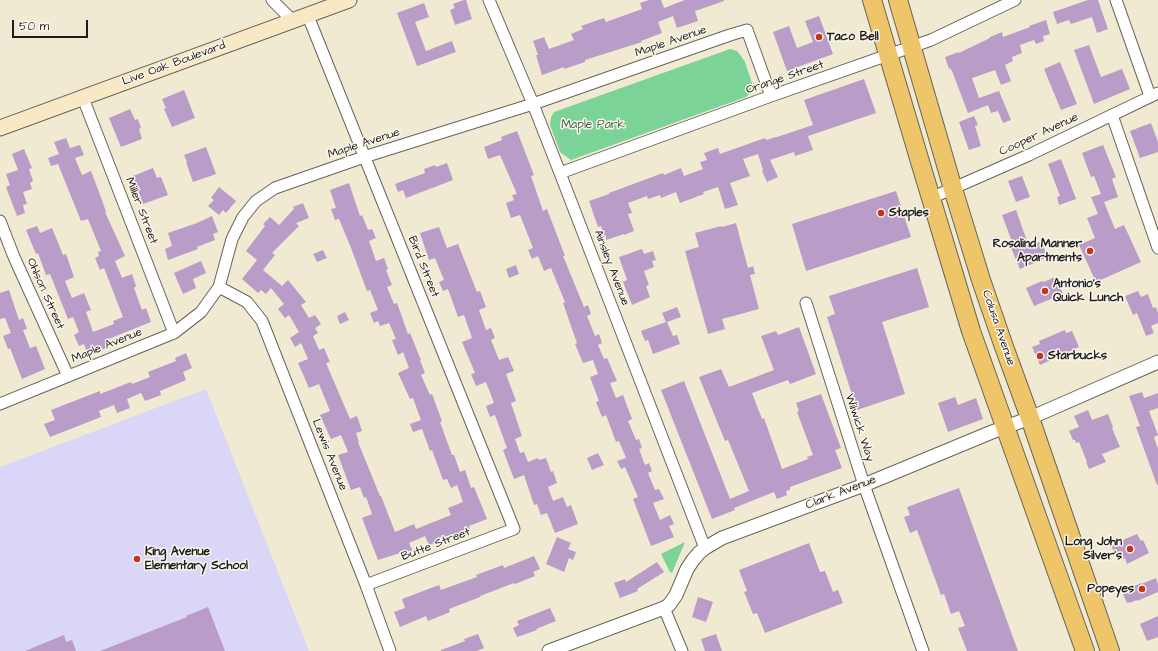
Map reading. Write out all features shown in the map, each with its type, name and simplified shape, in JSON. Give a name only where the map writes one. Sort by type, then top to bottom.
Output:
[{"type":"highway","name":"Colusa Avenue","points":[[872,0],[971,331],[1085,651]]},
{"type":"highway","name":"Colusa Avenue","points":[[898,0],[953,189],[992,312],[1110,651]]},
{"type":"main road","name":"Live Oak Boulevard","points":[[0,128],[349,0]]},
{"type":"street","name":"Bird Street","points":[[272,0],[301,18],[364,157],[514,529]]},
{"type":"street","name":"Ainsley Avenue","points":[[489,0],[533,104],[705,548]]},
{"type":"street","name":"Orange Street","points":[[560,173],[771,96],[911,48],[1015,0]]},
{"type":"street","points":[[1116,0],[1154,94]]},
{"type":"street","name":"Maple Avenue","points":[[0,404],[174,333],[201,312],[219,287],[232,239],[243,217],[256,201],[275,188],[364,157],[533,104],[746,30],[771,96]]},
{"type":"street","name":"Cooper Avenue","points":[[931,198],[1030,155],[1154,94]]},
{"type":"street","name":"Miller Street","points":[[83,98],[174,333]]},
{"type":"street","points":[[1112,115],[1158,248]]},
{"type":"street","name":"Ohlson Street","points":[[0,221],[14,257],[68,376]]},
{"type":"street","name":"Lewis Avenue","points":[[219,287],[246,302],[262,321],[390,651]]},
{"type":"street","name":"Wilwick Way","points":[[806,302],[864,485],[923,651]]},
{"type":"street","name":"Clark Avenue","points":[[549,651],[664,608],[673,601],[687,569],[693,560],[705,548],[722,538],[864,485],[1030,418],[1158,362]]},
{"type":"street","name":"Butte Street","points":[[366,586],[514,529]]},
{"type":"street","points":[[664,608],[682,651]]},
{"type":"shaded area","name":"King Avenue Elementary School","points":[[206,389],[309,651],[0,651],[0,467]]},
{"type":"green space","name":"Maple Park","points":[[730,49],[737,51],[745,62],[752,83],[751,92],[746,97],[571,160],[560,152],[550,125],[551,117],[554,112]]},
{"type":"green space","points":[[685,542],[672,573],[670,572],[661,554]]},
{"type":"building","points":[[466,0],[472,19],[455,25],[450,10],[455,8],[453,4]]},
{"type":"building","points":[[649,0],[661,0],[664,8],[685,0],[724,1],[695,11],[698,21],[677,28],[673,16],[658,22],[662,33],[641,41],[642,42],[585,60],[585,62],[564,69],[564,67],[542,75],[536,55],[538,55],[533,41],[544,37],[549,49],[574,40],[571,34],[583,29],[581,26],[604,18],[606,22],[642,9],[640,3]]},
{"type":"building","points":[[1088,0],[1098,0],[1108,29],[1097,33],[1092,17],[1071,24],[1069,20],[1057,24],[1053,12]]},
{"type":"building","points":[[424,3],[429,17],[415,22],[426,51],[452,41],[456,52],[417,66],[397,13]]},
{"type":"building","points":[[819,16],[833,54],[787,71],[773,32],[789,26],[797,48],[813,42],[805,21]]},
{"type":"building","points":[[1046,20],[1050,34],[1043,36],[1044,41],[1036,44],[1034,40],[1020,45],[1022,53],[1012,57],[1013,61],[1005,65],[1011,81],[1001,85],[995,70],[972,78],[979,98],[999,91],[1011,120],[1003,123],[998,111],[991,113],[988,105],[968,113],[945,57],[959,53],[1002,32],[1003,37]]},
{"type":"building","points":[[1089,45],[1101,77],[1122,69],[1130,89],[1094,104],[1074,50]]},
{"type":"building","points":[[1060,62],[1077,104],[1061,110],[1044,69]]},
{"type":"building","points":[[864,79],[876,113],[808,136],[813,150],[795,156],[794,152],[770,160],[778,177],[767,182],[762,171],[763,170],[758,154],[743,159],[750,176],[730,183],[738,205],[725,209],[718,187],[703,192],[704,194],[680,203],[676,192],[661,198],[660,195],[648,199],[647,196],[628,203],[632,213],[628,214],[634,231],[606,240],[601,226],[598,227],[589,201],[663,173],[664,175],[681,168],[684,176],[703,169],[700,162],[707,160],[704,153],[718,148],[720,154],[765,138],[766,140],[813,125],[804,100]]},
{"type":"building","points":[[184,90],[195,118],[172,127],[164,109],[166,108],[162,99]]},
{"type":"building","points":[[130,109],[135,120],[138,119],[142,139],[121,147],[109,118]]},
{"type":"building","points":[[974,116],[978,125],[975,126],[981,146],[969,150],[959,122]]},
{"type":"building","points":[[1151,123],[1158,142],[1158,152],[1140,158],[1130,131]]},
{"type":"building","points":[[517,131],[534,175],[531,176],[543,211],[547,209],[565,256],[563,256],[584,307],[588,305],[591,314],[587,316],[595,336],[599,334],[602,343],[598,345],[604,359],[607,358],[617,381],[610,383],[616,398],[623,395],[632,419],[628,421],[636,440],[639,439],[642,448],[639,449],[645,465],[649,463],[652,471],[648,473],[655,490],[659,489],[664,499],[653,503],[660,520],[670,515],[674,524],[669,526],[674,537],[651,546],[633,499],[638,497],[625,467],[621,469],[617,461],[626,458],[619,441],[616,442],[606,415],[602,417],[596,402],[599,401],[590,377],[598,374],[593,360],[583,363],[575,344],[577,343],[563,303],[565,302],[551,268],[544,271],[538,256],[532,259],[528,250],[533,248],[520,215],[511,218],[506,203],[514,200],[512,195],[517,194],[500,155],[488,159],[484,147],[502,140],[501,137]]},
{"type":"building","points":[[66,138],[70,148],[80,145],[84,155],[75,158],[82,175],[91,171],[105,212],[125,256],[115,261],[122,278],[132,274],[136,286],[134,288],[142,310],[146,308],[151,322],[106,340],[109,347],[88,355],[84,344],[79,346],[74,335],[79,332],[73,317],[68,319],[50,274],[46,275],[38,253],[36,254],[26,230],[37,226],[40,233],[52,228],[63,255],[66,254],[74,277],[65,281],[72,298],[84,293],[91,310],[86,312],[93,332],[114,324],[113,321],[123,317],[104,268],[100,270],[95,258],[99,256],[98,252],[101,251],[88,219],[81,221],[58,164],[51,166],[48,158],[59,154],[54,142]]},
{"type":"building","points":[[1103,145],[1116,177],[1112,179],[1118,197],[1104,202],[1115,229],[1124,225],[1141,262],[1096,282],[1079,245],[1095,238],[1087,218],[1098,214],[1091,197],[1101,194],[1094,176],[1091,177],[1082,153]]},
{"type":"building","points":[[206,147],[216,174],[193,182],[184,155]]},
{"type":"building","points":[[24,149],[32,168],[29,169],[33,181],[30,183],[32,189],[23,192],[27,204],[23,205],[25,213],[17,216],[6,187],[10,185],[6,174],[18,170],[12,154]]},
{"type":"building","points":[[1061,159],[1076,199],[1059,205],[1057,197],[1060,196],[1048,164]]},
{"type":"building","points":[[447,163],[453,180],[406,198],[403,190],[398,192],[395,184],[425,173],[424,169]]},
{"type":"building","points":[[153,168],[157,178],[161,177],[168,195],[143,204],[133,176]]},
{"type":"building","points":[[1022,176],[1030,197],[1016,202],[1008,181]]},
{"type":"building","points":[[349,183],[360,216],[362,215],[368,230],[372,229],[376,238],[369,241],[376,261],[384,258],[388,269],[386,270],[392,285],[387,287],[394,304],[397,303],[408,334],[410,333],[421,360],[425,373],[421,375],[430,395],[432,394],[452,455],[454,455],[460,472],[465,470],[471,488],[474,487],[487,519],[469,526],[470,529],[429,545],[425,536],[409,543],[413,552],[402,556],[400,553],[378,560],[362,518],[372,514],[366,497],[364,498],[360,487],[351,490],[338,455],[348,452],[341,435],[331,439],[320,415],[330,411],[319,384],[309,388],[298,363],[308,359],[301,343],[295,347],[290,338],[299,332],[289,315],[285,318],[278,309],[284,304],[271,288],[266,294],[261,290],[258,293],[242,279],[257,260],[246,251],[265,226],[263,224],[270,217],[279,225],[294,209],[293,207],[303,203],[309,218],[296,223],[299,226],[272,253],[275,255],[263,270],[282,286],[288,280],[306,302],[301,305],[309,318],[315,315],[321,324],[315,328],[318,333],[313,336],[319,350],[324,348],[330,362],[326,363],[350,419],[357,416],[362,431],[356,433],[358,442],[395,532],[414,524],[416,529],[451,515],[448,508],[463,502],[457,485],[451,488],[447,479],[443,480],[432,450],[430,451],[422,429],[413,432],[410,424],[421,420],[413,398],[410,399],[398,373],[409,368],[403,352],[398,355],[392,340],[396,339],[389,323],[380,326],[378,321],[374,323],[370,313],[378,310],[370,290],[367,291],[339,219],[335,220],[331,209],[336,208],[330,190]]},
{"type":"building","points":[[219,187],[236,201],[226,213],[223,210],[219,215],[208,206],[214,200],[211,198]]},
{"type":"building","points":[[896,191],[911,237],[806,271],[792,224]]},
{"type":"building","points":[[1016,210],[1027,241],[1031,240],[1033,245],[1041,241],[1048,257],[1020,269],[1011,248],[1014,247],[1002,215]]},
{"type":"building","points":[[212,216],[218,232],[213,234],[215,240],[197,247],[198,249],[168,260],[165,249],[172,246],[168,233]]},
{"type":"building","points":[[736,223],[748,268],[753,266],[755,274],[750,275],[759,309],[722,319],[725,329],[708,334],[685,251],[699,247],[695,233]]},
{"type":"building","points":[[439,227],[447,248],[458,244],[477,292],[480,291],[486,307],[479,310],[486,330],[491,328],[495,338],[491,340],[499,360],[508,357],[514,371],[506,374],[516,401],[511,403],[522,436],[515,439],[520,453],[524,452],[528,462],[538,458],[539,460],[546,458],[557,483],[548,487],[553,501],[563,497],[567,507],[571,505],[578,524],[555,533],[547,513],[541,515],[537,504],[534,505],[524,475],[514,479],[503,450],[507,448],[495,415],[490,417],[486,406],[494,403],[486,382],[476,386],[471,374],[475,373],[462,342],[472,338],[464,315],[458,317],[448,289],[443,291],[439,282],[444,280],[435,258],[429,260],[420,233]]},
{"type":"building","points":[[642,249],[644,254],[653,251],[656,260],[652,261],[654,267],[644,271],[649,285],[646,286],[650,297],[632,305],[623,282],[627,280],[619,257]]},
{"type":"building","points":[[323,250],[327,258],[317,262],[313,254]]},
{"type":"building","points":[[201,261],[206,273],[193,279],[196,288],[183,294],[174,273]]},
{"type":"building","points":[[516,265],[519,274],[509,278],[506,269]]},
{"type":"building","points":[[917,268],[929,307],[882,322],[905,394],[857,410],[827,317],[835,314],[829,296]]},
{"type":"building","name":"Antonio's Quick Lunch","points":[[1056,277],[1063,294],[1034,306],[1026,288]]},
{"type":"building","points":[[9,290],[19,320],[23,318],[27,329],[23,330],[30,348],[36,346],[45,369],[22,379],[10,348],[8,349],[3,336],[11,333],[5,318],[0,319],[0,293]]},
{"type":"building","points":[[1138,291],[1141,297],[1148,294],[1153,308],[1156,307],[1158,313],[1158,323],[1151,326],[1154,333],[1146,336],[1137,313],[1133,315],[1125,296]]},
{"type":"building","points":[[677,307],[681,317],[667,322],[673,336],[677,335],[680,344],[653,354],[648,340],[645,341],[641,331],[666,322],[662,313]]},
{"type":"building","points":[[345,312],[349,320],[340,324],[337,316]]},
{"type":"building","points":[[799,327],[816,374],[790,384],[788,380],[752,393],[762,419],[764,418],[782,469],[808,459],[807,457],[813,455],[797,412],[799,411],[796,403],[821,394],[841,448],[835,450],[842,468],[790,487],[790,490],[786,491],[787,495],[777,499],[774,492],[734,508],[735,510],[712,519],[661,390],[684,381],[730,499],[749,491],[728,440],[725,441],[699,377],[721,369],[729,387],[774,370],[761,336],[776,331],[778,335]]},
{"type":"building","points":[[1065,330],[1066,333],[1072,331],[1079,347],[1040,365],[1032,347],[1040,344],[1039,341]]},
{"type":"building","points":[[186,353],[192,368],[183,372],[186,380],[160,391],[161,395],[145,401],[141,393],[127,399],[130,408],[117,413],[114,405],[99,411],[101,417],[50,437],[44,424],[55,420],[51,410],[100,391],[100,394],[131,382],[132,384],[150,377],[148,372],[176,361],[175,358]]},
{"type":"building","points":[[1142,392],[1144,398],[1158,393],[1158,408],[1149,411],[1158,435],[1154,437],[1158,449],[1158,485],[1136,427],[1140,426],[1129,396]]},
{"type":"building","points":[[955,397],[958,405],[976,398],[983,419],[948,432],[938,403]]},
{"type":"building","points":[[1088,410],[1092,420],[1108,414],[1120,447],[1102,454],[1106,462],[1089,469],[1079,442],[1076,443],[1075,440],[1073,440],[1069,431],[1079,427],[1074,416]]},
{"type":"building","points":[[598,453],[604,465],[592,470],[587,458]]},
{"type":"building","points":[[959,488],[1018,651],[967,651],[958,628],[965,626],[959,611],[951,614],[944,594],[941,595],[917,530],[910,533],[904,517],[910,515],[907,507]]},
{"type":"building","name":"Long John Silver's","points":[[1137,534],[1141,541],[1143,540],[1149,553],[1127,564],[1125,558],[1118,561],[1111,545]]},
{"type":"building","points":[[557,537],[571,543],[568,549],[576,552],[573,560],[569,558],[564,572],[546,564]]},
{"type":"building","points":[[809,543],[820,572],[825,571],[833,592],[838,590],[843,603],[765,633],[757,613],[753,614],[744,592],[747,591],[739,570]]},
{"type":"building","points":[[534,556],[540,569],[533,572],[535,576],[449,609],[450,612],[428,621],[426,616],[400,627],[394,612],[405,608],[402,599],[439,585],[441,590],[477,577],[476,575],[503,565],[504,568]]},
{"type":"building","points":[[657,562],[664,572],[637,589],[638,591],[620,598],[614,583],[625,579],[626,582]]},
{"type":"building","name":"Popeyes","points":[[1156,578],[1158,592],[1137,601],[1127,603],[1123,594],[1125,594],[1124,591]]},
{"type":"building","points":[[698,597],[713,602],[706,622],[692,617]]},
{"type":"building","points":[[208,607],[225,651],[100,651],[187,617],[186,616]]},
{"type":"building","points":[[550,608],[556,621],[517,637],[513,628],[519,625],[517,621]]},
{"type":"building","points":[[1158,616],[1158,637],[1147,641],[1140,624]]},
{"type":"building","points":[[478,634],[484,648],[477,651],[441,651],[465,641],[464,639]]},
{"type":"building","points":[[716,634],[722,651],[705,651],[701,639]]},
{"type":"building","points":[[64,635],[66,642],[72,640],[76,651],[25,651]]},
{"type":"place","name":"Taco Bell","points":[[819,37]]},
{"type":"place","name":"Staples","points":[[881,213]]},
{"type":"place","name":"Rosalind Manner Apartments","points":[[1090,251]]},
{"type":"place","name":"Antonio's Quick Lunch","points":[[1045,291]]},
{"type":"place","name":"Starbucks","points":[[1040,356]]},
{"type":"place","name":"Long John Silver's","points":[[1130,549]]},
{"type":"place","name":"King Avenue Elementary School","points":[[137,559]]},
{"type":"place","name":"Popeyes","points":[[1142,589]]}]
